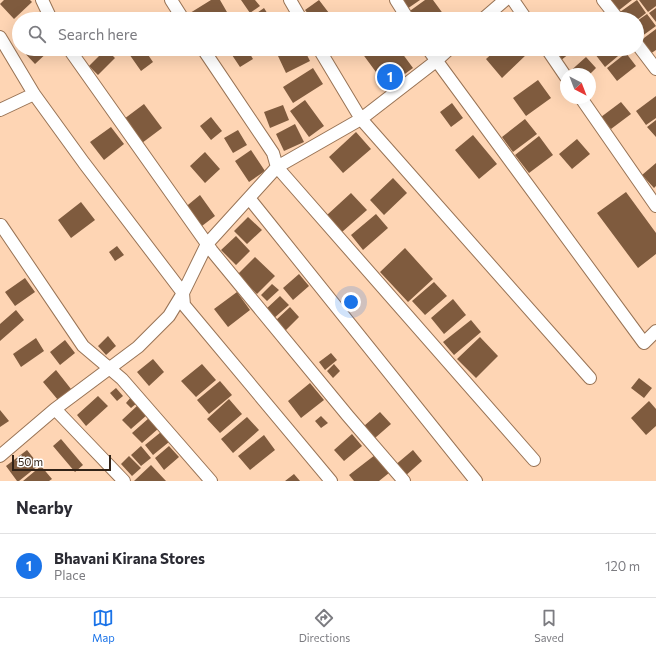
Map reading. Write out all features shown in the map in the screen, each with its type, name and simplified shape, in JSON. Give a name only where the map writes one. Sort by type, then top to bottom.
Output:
[{"type":"street","points":[[42,0],[48,12]]},
{"type":"street","points":[[171,0],[179,12]]},
{"type":"street","points":[[290,0],[297,12]]},
{"type":"street","points":[[396,0],[404,12]]},
{"type":"street","points":[[491,12],[504,0]]},
{"type":"street","points":[[513,0],[521,12]]},
{"type":"street","points":[[603,0],[612,12]]},
{"type":"street","points":[[0,37],[34,94],[84,163],[183,293],[184,305],[331,481]]},
{"type":"street","points":[[644,53],[656,69]]},
{"type":"street","points":[[74,56],[207,244],[343,410],[404,481]]},
{"type":"street","points":[[208,56],[273,153],[277,167],[534,460]]},
{"type":"street","points":[[323,56],[361,119],[590,378]]},
{"type":"street","points":[[433,56],[644,343],[656,331]]},
{"type":"street","points":[[0,456],[55,409],[138,347],[169,316],[183,293],[207,244],[277,167],[361,119],[441,56]]},
{"type":"street","points":[[552,56],[560,68]]},
{"type":"street","points":[[0,110],[34,94]]},
{"type":"street","points":[[585,104],[656,206]]},
{"type":"street","points":[[249,198],[476,481]]},
{"type":"street","points":[[2,225],[83,346],[122,379],[211,481]]},
{"type":"street","points":[[55,409],[124,481]]},
{"type":"building","points":[[4,0],[30,0],[32,2],[21,12],[12,12],[12,17],[0,4]]},
{"type":"building","points":[[211,0],[220,0],[227,12],[192,12]]},
{"type":"building","points":[[241,0],[255,0],[260,6],[249,12]]},
{"type":"building","points":[[319,0],[328,12],[307,12],[305,10]]},
{"type":"building","points":[[397,0],[420,0],[404,11]]},
{"type":"building","points":[[425,0],[433,0],[442,12],[408,12]]},
{"type":"building","points":[[609,0],[632,0],[618,11]]},
{"type":"building","points":[[637,0],[646,13],[644,15],[644,12],[620,12]]},
{"type":"building","points":[[639,0],[656,0],[656,6],[648,12]]},
{"type":"building","points":[[264,8],[267,12],[258,12]]},
{"type":"building","points":[[656,8],[656,22],[649,13]]},
{"type":"building","points":[[647,14],[656,26],[644,35],[644,16]]},
{"type":"building","points":[[656,29],[656,50],[650,54],[644,46],[644,38]]},
{"type":"building","points":[[28,56],[44,56],[35,64]]},
{"type":"building","points":[[99,56],[113,56],[115,58],[98,75],[89,66]]},
{"type":"building","points":[[130,56],[149,56],[153,62],[141,71]]},
{"type":"building","points":[[233,56],[251,56],[253,59],[240,67]]},
{"type":"building","points":[[278,56],[308,56],[310,61],[286,73]]},
{"type":"building","points":[[364,56],[404,56],[413,68],[387,87]]},
{"type":"building","points":[[489,56],[525,56],[502,78],[486,59]]},
{"type":"building","points":[[556,56],[566,56],[560,61]]},
{"type":"building","points":[[597,56],[618,56],[605,67]]},
{"type":"building","points":[[622,56],[628,56],[636,66],[617,81],[607,68]]},
{"type":"building","points":[[586,57],[596,68],[574,68]]},
{"type":"building","points":[[313,68],[323,84],[293,103],[283,87]]},
{"type":"building","points":[[538,80],[551,98],[526,116],[513,98]]},
{"type":"building","points":[[656,96],[656,118],[646,125],[636,111]]},
{"type":"building","points":[[305,100],[324,126],[309,137],[290,111]]},
{"type":"building","points":[[621,102],[631,114],[611,129],[601,117]]},
{"type":"building","points":[[452,103],[463,118],[451,127],[440,112]]},
{"type":"building","points":[[144,104],[162,128],[142,143],[124,119]]},
{"type":"building","points":[[283,105],[289,120],[270,128],[264,112]]},
{"type":"building","points":[[211,117],[222,131],[211,140],[200,126]]},
{"type":"building","points":[[525,119],[537,134],[513,152],[502,137]]},
{"type":"building","points":[[656,120],[656,137],[647,127]]},
{"type":"building","points":[[295,124],[304,142],[284,151],[276,134]]},
{"type":"building","points":[[111,127],[124,144],[104,160],[90,142]]},
{"type":"building","points":[[238,130],[247,145],[233,153],[224,138]]},
{"type":"building","points":[[356,132],[371,149],[343,173],[329,157]]},
{"type":"building","points":[[473,135],[497,164],[479,179],[455,150]]},
{"type":"building","points":[[539,136],[553,155],[529,173],[515,155]]},
{"type":"building","points":[[577,139],[590,154],[572,169],[559,154]]},
{"type":"building","points":[[251,150],[265,171],[249,182],[235,161]]},
{"type":"building","points":[[205,152],[220,169],[205,183],[190,166]]},
{"type":"building","points":[[656,163],[656,186],[654,188],[642,175]]},
{"type":"building","points":[[393,178],[407,193],[384,215],[370,200]]},
{"type":"building","points":[[626,192],[656,233],[656,254],[638,268],[597,213]]},
{"type":"building","points":[[351,193],[367,210],[342,232],[327,215]]},
{"type":"building","points":[[200,195],[215,216],[198,229],[183,209]]},
{"type":"building","points":[[81,202],[95,220],[71,238],[58,220]]},
{"type":"building","points":[[376,214],[388,228],[363,250],[351,235]]},
{"type":"building","points":[[248,217],[262,230],[247,244],[234,231]]},
{"type":"building","points":[[236,236],[250,251],[236,265],[221,250]]},
{"type":"building","points":[[117,246],[124,255],[115,261],[109,252]]},
{"type":"building","points":[[405,248],[433,279],[408,302],[380,272]]},
{"type":"building","points":[[255,257],[275,276],[257,294],[237,275]]},
{"type":"building","points":[[299,274],[309,286],[293,300],[283,288]]},
{"type":"building","points":[[25,278],[35,292],[15,306],[5,292]]},
{"type":"building","points":[[434,282],[447,296],[425,315],[412,301]]},
{"type":"building","points":[[272,284],[279,290],[267,301],[261,295]]},
{"type":"building","points":[[237,292],[250,310],[228,327],[214,309]]},
{"type":"building","points":[[280,296],[289,305],[273,319],[265,310]]},
{"type":"building","points":[[453,299],[466,315],[444,334],[431,318]]},
{"type":"building","points":[[290,307],[299,317],[285,331],[275,321]]},
{"type":"building","points":[[16,310],[24,320],[0,341],[0,324]]},
{"type":"building","points":[[471,320],[481,332],[454,355],[443,342]]},
{"type":"building","points":[[108,336],[116,346],[106,355],[98,346]]},
{"type":"building","points":[[480,337],[498,356],[476,378],[457,359]]},
{"type":"building","points":[[36,338],[44,351],[21,367],[13,354]]},
{"type":"building","points":[[65,340],[75,353],[60,365],[50,352]]},
{"type":"building","points":[[331,353],[337,360],[325,370],[319,362]]},
{"type":"building","points":[[153,359],[164,372],[149,386],[137,372]]},
{"type":"building","points":[[202,364],[216,380],[196,397],[181,381]]},
{"type":"building","points":[[334,364],[340,371],[333,378],[327,371]]},
{"type":"building","points":[[56,370],[71,389],[58,400],[43,382]]},
{"type":"building","points":[[639,378],[652,388],[644,398],[631,388]]},
{"type":"building","points":[[220,381],[232,395],[209,414],[197,400]]},
{"type":"building","points":[[310,383],[324,400],[301,418],[288,401]]},
{"type":"building","points":[[116,388],[123,396],[117,401],[110,393]]},
{"type":"building","points":[[98,396],[108,406],[86,426],[77,415]]},
{"type":"building","points":[[131,397],[137,403],[131,408],[126,403]]},
{"type":"building","points":[[229,399],[242,414],[220,433],[207,419]]},
{"type":"building","points":[[649,401],[656,409],[656,426],[646,435],[631,418]]},
{"type":"building","points":[[138,405],[147,415],[131,429],[122,420]]},
{"type":"building","points":[[0,410],[9,421],[0,427]]},
{"type":"building","points":[[380,412],[391,424],[375,438],[364,426]]},
{"type":"building","points":[[321,416],[328,423],[321,428],[315,421]]},
{"type":"building","points":[[247,417],[259,430],[233,453],[221,439]]},
{"type":"building","points":[[149,418],[159,428],[142,443],[132,433]]},
{"type":"building","points":[[161,432],[169,442],[153,455],[145,445]]},
{"type":"building","points":[[352,434],[362,446],[344,461],[334,450]]},
{"type":"building","points":[[264,435],[275,450],[250,470],[238,456]]},
{"type":"building","points":[[61,439],[83,465],[75,472],[53,446]]},
{"type":"building","points":[[141,446],[151,458],[141,466],[131,455]]},
{"type":"building","points":[[169,446],[179,457],[164,470],[155,458]]},
{"type":"building","points":[[27,450],[39,465],[17,481],[6,466]]},
{"type":"building","points":[[413,450],[422,461],[404,477],[394,466]]},
{"type":"building","points":[[375,455],[389,473],[379,481],[354,481],[349,475]]},
{"type":"building","points":[[129,456],[141,468],[132,476],[121,464]]},
{"type":"building","points":[[151,465],[166,481],[134,481]]},
{"type":"building","points":[[41,466],[52,479],[49,481],[23,481]]},
{"type":"building","points":[[294,474],[300,481],[285,481]]},
{"type":"place","name":"Bhavani Kirana Stores","points":[[390,77]]}]
